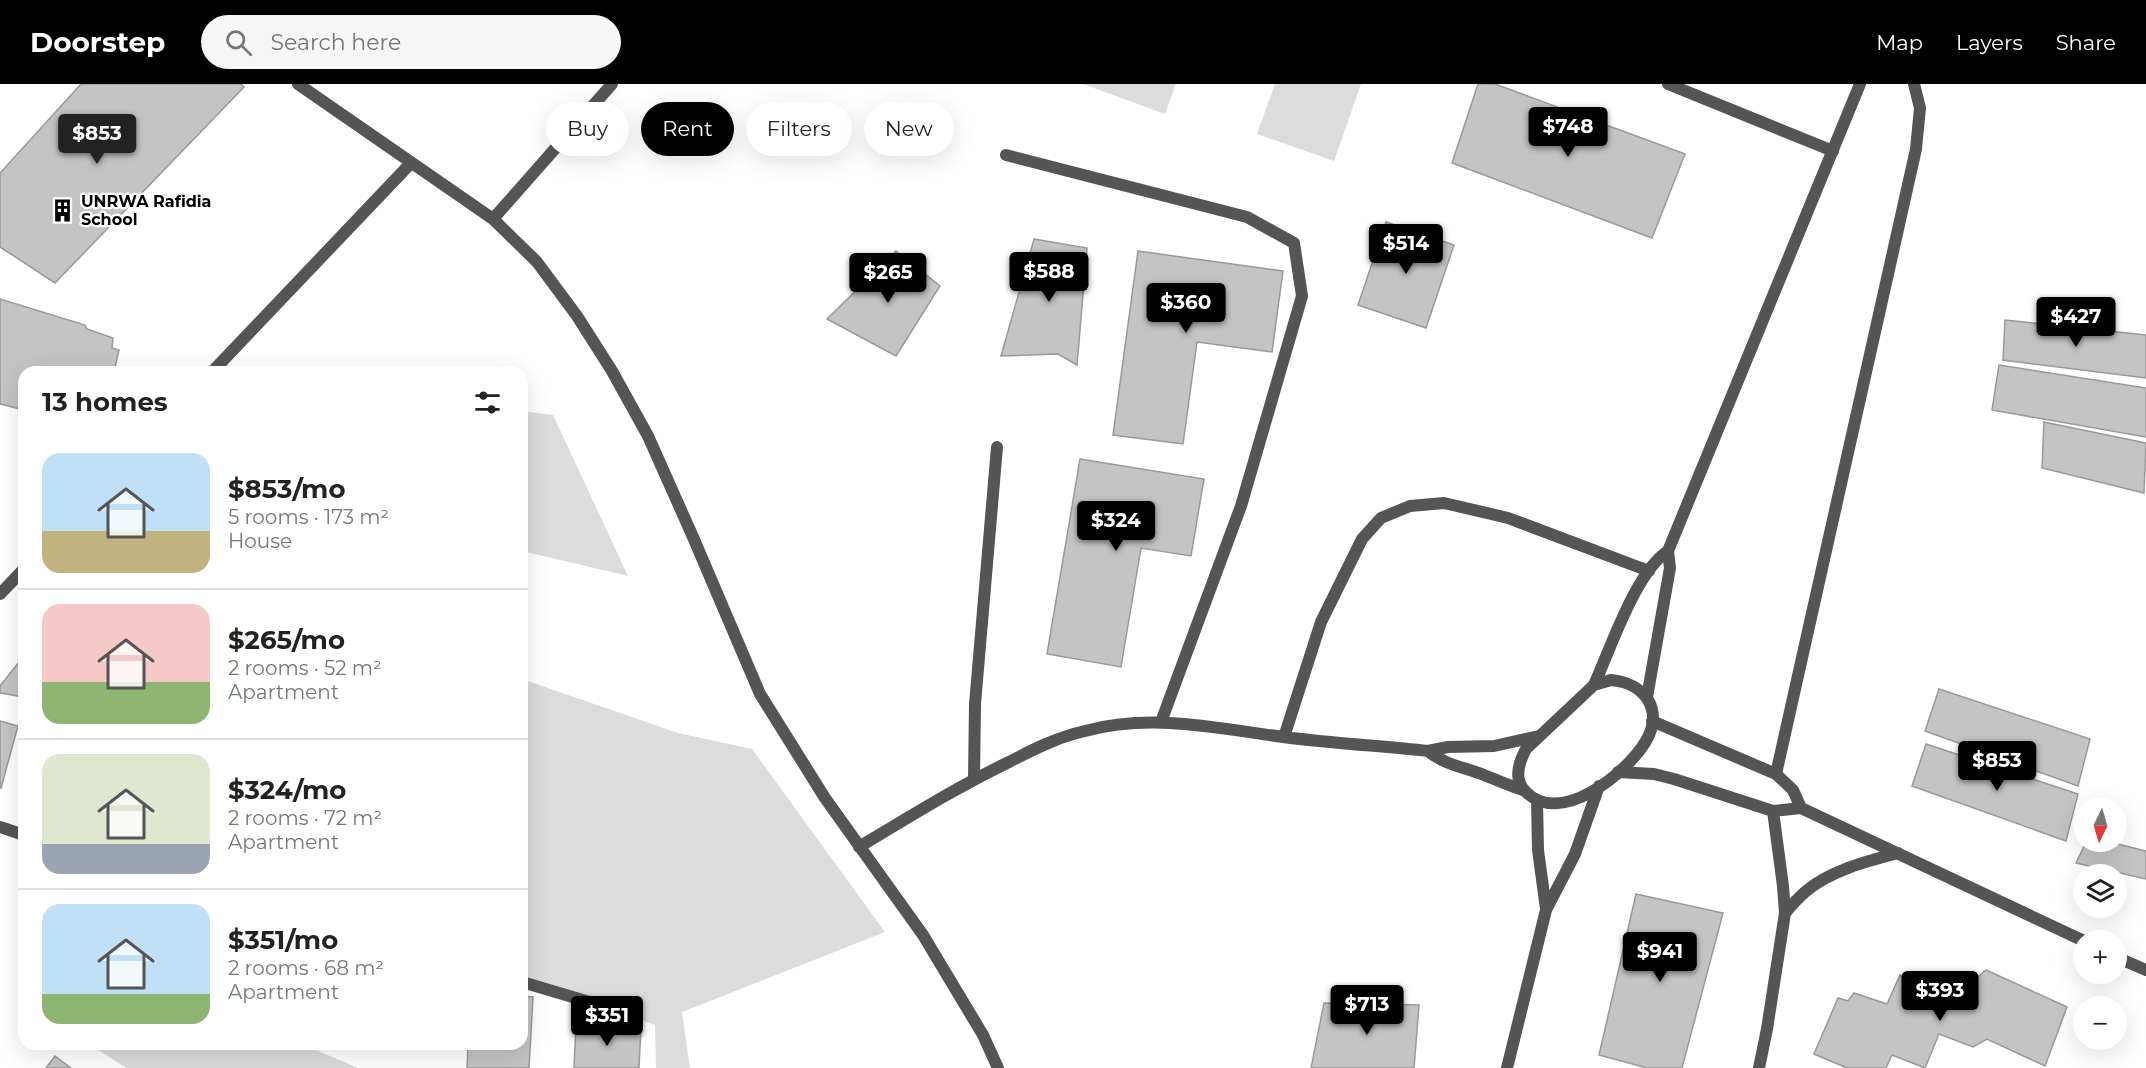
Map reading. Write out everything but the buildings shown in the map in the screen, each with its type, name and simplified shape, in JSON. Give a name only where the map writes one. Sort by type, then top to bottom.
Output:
[{"type":"street","points":[[298,84],[493,219],[537,262],[577,316],[612,370],[652,446],[760,694],[825,798],[923,935],[983,1035],[998,1068]]},
{"type":"street","points":[[493,219],[612,84]]},
{"type":"street","points":[[1668,84],[1833,151]]},
{"type":"street","points":[[1428,751],[1438,759],[1523,790],[1537,800],[1557,804],[1568,803],[1599,786],[1633,758],[1647,740],[1652,721],[1647,697],[1670,568],[1668,551],[1860,84]]},
{"type":"street","points":[[1776,774],[1916,149],[1920,108],[1914,84]]},
{"type":"street","points":[[1006,155],[1247,217],[1294,243],[1302,296],[1300,306],[1241,506],[1161,722]]},
{"type":"street","points":[[218,366],[411,163]]},
{"type":"street","points":[[974,779],[975,704],[997,447]]},
{"type":"street","points":[[1284,737],[1321,622],[1362,539],[1381,518],[1410,506],[1443,503],[1508,518],[1649,571]]},
{"type":"street","points":[[1594,686],[1649,571],[1659,557],[1668,551]]},
{"type":"street","points":[[0,594],[18,575]]},
{"type":"street","points":[[1523,790],[1520,783],[1519,762],[1526,749],[1594,686],[1611,680],[1626,682],[1647,697]]},
{"type":"street","points":[[1652,721],[1776,774],[1793,790],[1801,808]]},
{"type":"street","points":[[859,847],[974,779],[1055,739],[1110,726],[1161,722],[1205,725],[1284,737],[1428,751],[1448,747],[1494,746],[1539,736]]},
{"type":"street","points":[[1618,772],[1654,774],[1674,779],[1773,811],[1801,808],[2073,936]]},
{"type":"street","points":[[1507,1068],[1546,910],[1575,854],[1599,786]]},
{"type":"street","points":[[1537,800],[1538,850],[1546,910]]},
{"type":"street","points":[[1759,1068],[1785,913],[1784,886],[1773,811]]},
{"type":"street","points":[[0,828],[18,833]]},
{"type":"street","points":[[1785,913],[1804,892],[1816,884],[1855,866],[1898,853]]},
{"type":"street","points":[[2127,962],[2146,970]]},
{"type":"street","points":[[528,984],[630,1014]]},
{"type":"shaded area","points":[[1083,84],[1176,84],[1165,114]]},
{"type":"shaded area","points":[[1275,84],[1361,84],[1334,161],[1257,134]]},
{"type":"shaded area","points":[[528,412],[553,415],[628,576],[528,552]]},
{"type":"shaded area","points":[[528,681],[678,733],[752,749],[885,932],[682,1012],[690,1068],[656,1068],[655,1025],[528,978]]},
{"type":"shaded area","points":[[98,1050],[316,1050],[358,1068],[126,1068]]},
{"type":"place","name":"UNRWA Rafidia School","points":[[63,210]]}]
